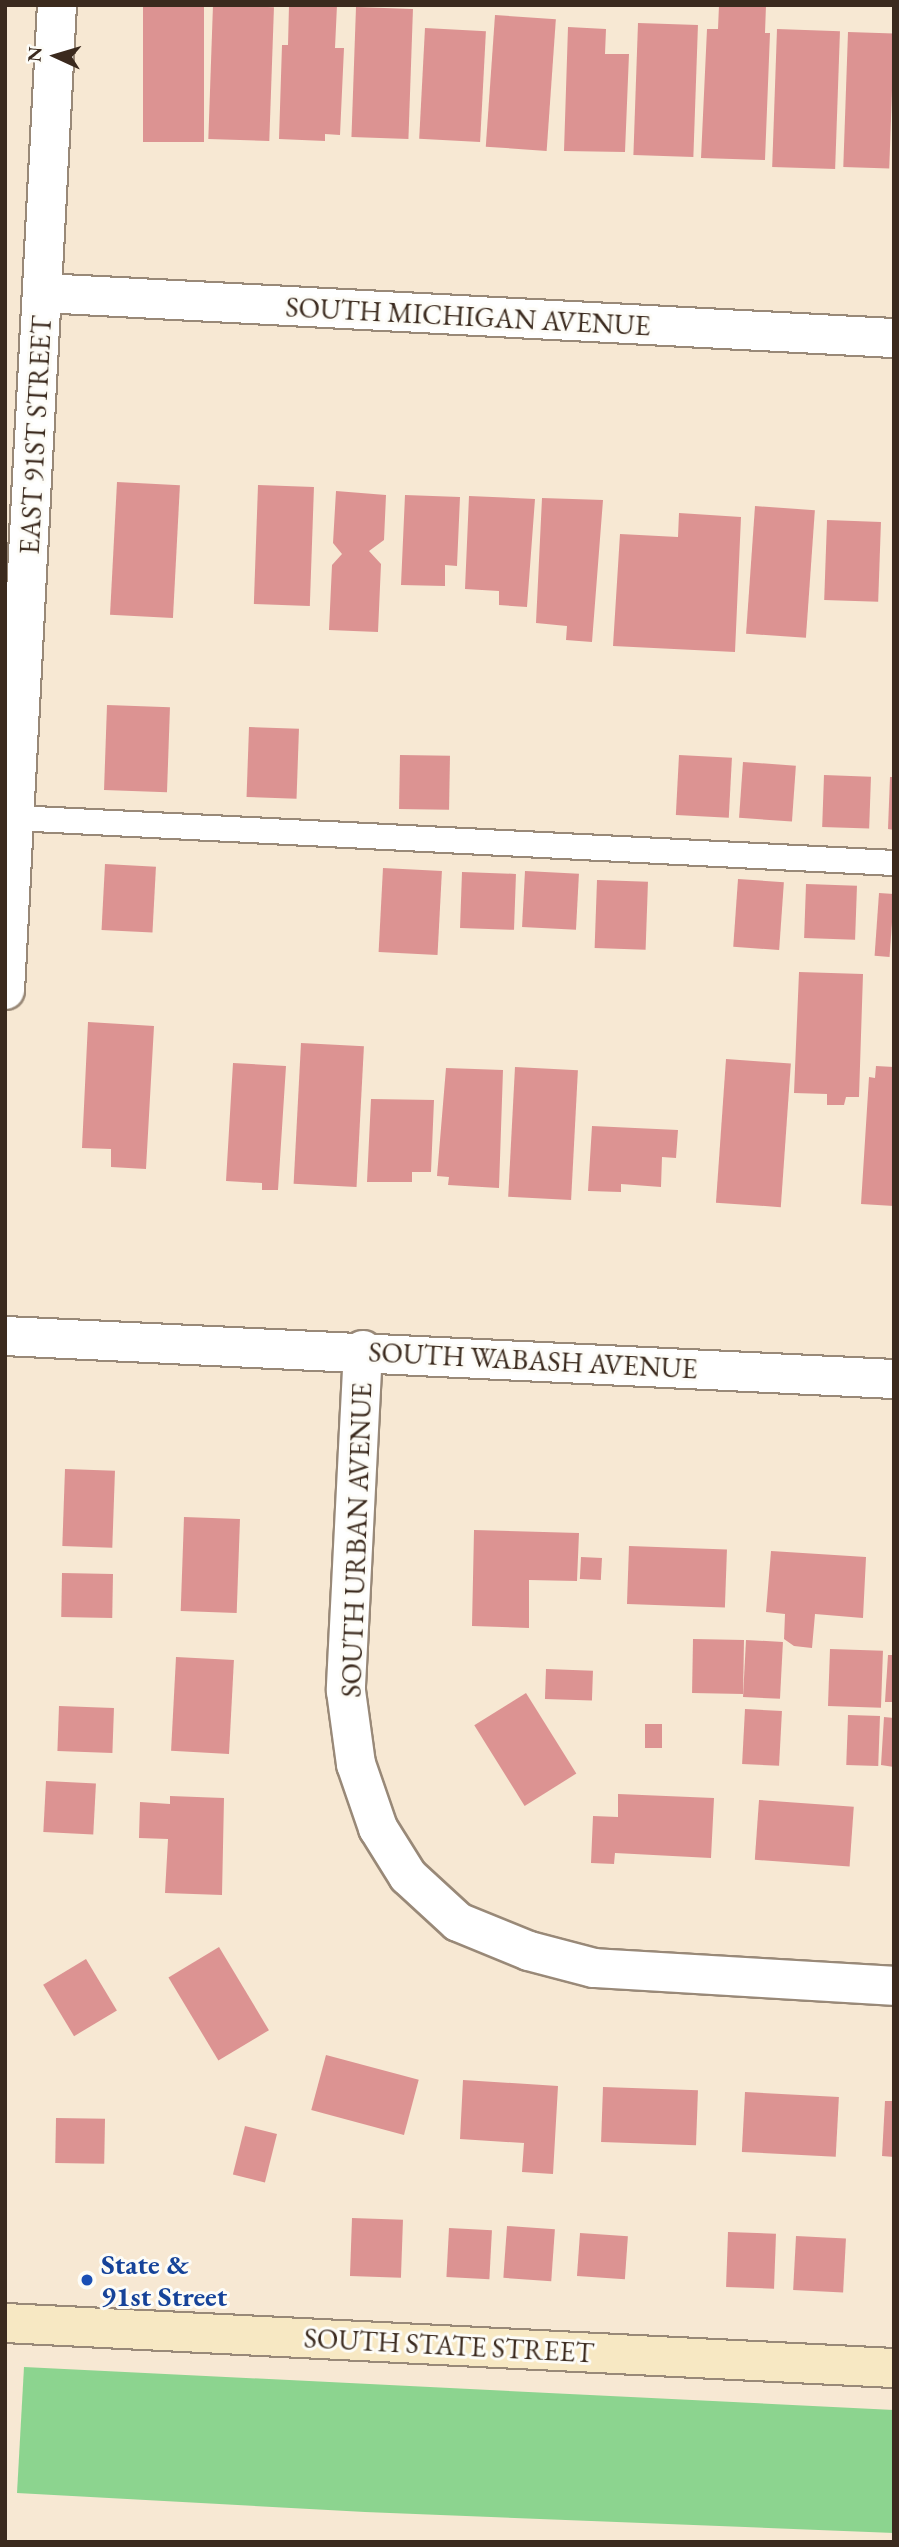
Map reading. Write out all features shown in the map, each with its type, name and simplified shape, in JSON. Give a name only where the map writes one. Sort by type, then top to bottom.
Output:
[{"type":"main road","name":"SOUTH STATE STREET","points":[[5,2323],[894,2368]]},
{"type":"street","name":"EAST 91ST STREET","points":[[5,990],[57,5]]},
{"type":"street","name":"SOUTH MICHIGAN AVENUE","points":[[43,293],[894,338]]},
{"type":"street","name":"SOUTH WABASH AVENUE","points":[[5,1336],[363,1350],[894,1379]]},
{"type":"street","name":"SOUTH URBAN AVENUE","points":[[363,1350],[346,1691],[356,1764],[378,1828],[408,1876],[458,1922],[529,1951],[594,1968],[894,1986]]},
{"type":"lane","points":[[15,818],[894,863]]},
{"type":"green space","points":[[24,2367],[894,2410],[894,2533],[365,2512],[17,2493]]},
{"type":"building","points":[[143,5],[204,5],[204,142],[143,142]]},
{"type":"building","points":[[213,5],[274,7],[269,141],[208,139]]},
{"type":"building","points":[[289,5],[337,5],[335,48],[344,48],[340,135],[325,134],[325,141],[279,139],[282,45],[288,45]]},
{"type":"building","points":[[719,5],[766,5],[765,33],[770,33],[765,160],[701,158],[707,29],[718,29]]},
{"type":"building","points":[[356,7],[413,9],[408,139],[351,137]]},
{"type":"building","points":[[495,15],[556,19],[547,151],[486,147]]},
{"type":"building","points":[[638,23],[698,25],[693,157],[633,155]]},
{"type":"building","points":[[568,27],[606,29],[605,54],[629,54],[625,152],[564,151]]},
{"type":"building","points":[[425,28],[486,31],[480,142],[419,139]]},
{"type":"building","points":[[777,29],[840,31],[835,169],[772,167]]},
{"type":"building","points":[[848,32],[894,34],[889,169],[843,167]]},
{"type":"building","points":[[117,482],[180,485],[173,618],[110,615]]},
{"type":"building","points":[[258,485],[314,487],[310,606],[254,604]]},
{"type":"building","points":[[336,491],[386,495],[384,540],[369,551],[381,564],[378,632],[329,630],[332,565],[342,554],[333,543]]},
{"type":"building","points":[[405,495],[460,497],[457,566],[445,565],[445,586],[401,585]]},
{"type":"building","points":[[469,496],[535,499],[527,607],[499,605],[499,591],[465,589]]},
{"type":"building","points":[[542,498],[603,500],[592,642],[566,640],[567,626],[536,623]]},
{"type":"building","points":[[755,506],[815,510],[806,638],[746,634]]},
{"type":"building","points":[[679,513],[741,517],[735,652],[613,646],[620,534],[678,537]]},
{"type":"building","points":[[827,520],[881,522],[878,602],[824,600]]},
{"type":"building","points":[[107,705],[170,707],[167,792],[104,790]]},
{"type":"building","points":[[249,727],[299,729],[297,799],[247,797]]},
{"type":"building","points":[[400,755],[450,756],[449,810],[399,809]]},
{"type":"building","points":[[679,755],[732,758],[729,818],[676,815]]},
{"type":"building","points":[[743,762],[796,766],[792,822],[739,818]]},
{"type":"building","points":[[824,775],[871,777],[869,829],[822,827]]},
{"type":"building","points":[[890,777],[894,777],[894,830],[888,829]]},
{"type":"building","points":[[105,864],[156,867],[152,933],[102,930]]},
{"type":"building","points":[[383,868],[442,871],[438,955],[379,952]]},
{"type":"building","points":[[525,871],[579,874],[576,930],[522,927]]},
{"type":"building","points":[[462,872],[516,874],[514,930],[460,928]]},
{"type":"building","points":[[738,879],[784,882],[779,950],[733,947]]},
{"type":"building","points":[[597,880],[648,882],[646,950],[595,948]]},
{"type":"building","points":[[806,884],[857,886],[855,940],[804,938]]},
{"type":"building","points":[[879,893],[894,894],[890,957],[875,956]]},
{"type":"building","points":[[799,972],[863,974],[859,1097],[846,1097],[844,1105],[827,1105],[827,1094],[794,1093]]},
{"type":"building","points":[[88,1022],[154,1026],[146,1169],[111,1167],[111,1149],[82,1148]]},
{"type":"building","points":[[301,1043],[364,1046],[357,1187],[294,1184]]},
{"type":"building","points":[[726,1059],[791,1064],[781,1207],[716,1203]]},
{"type":"building","points":[[233,1063],[286,1066],[278,1190],[262,1190],[262,1183],[226,1181]]},
{"type":"building","points":[[876,1066],[894,1067],[894,1206],[861,1204],[869,1077],[875,1078]]},
{"type":"building","points":[[515,1067],[578,1070],[571,1200],[508,1197]]},
{"type":"building","points":[[446,1068],[503,1070],[499,1188],[448,1185],[449,1177],[437,1176]]},
{"type":"building","points":[[371,1099],[434,1100],[431,1172],[412,1172],[412,1182],[367,1182]]},
{"type":"building","points":[[592,1126],[678,1130],[676,1158],[662,1157],[661,1187],[621,1184],[621,1192],[588,1191]]},
{"type":"building","points":[[65,1469],[115,1471],[112,1548],[62,1546]]},
{"type":"building","points":[[184,1517],[240,1519],[237,1613],[181,1611]]},
{"type":"building","points":[[474,1530],[579,1533],[577,1581],[529,1580],[529,1628],[472,1626]]},
{"type":"building","points":[[629,1546],[727,1549],[725,1607],[627,1604]]},
{"type":"building","points":[[771,1551],[866,1557],[863,1618],[815,1614],[812,1648],[794,1646],[784,1639],[785,1614],[766,1612]]},
{"type":"building","points":[[581,1557],[602,1558],[601,1580],[580,1579]]},
{"type":"building","points":[[62,1573],[113,1574],[112,1618],[61,1617]]},
{"type":"building","points":[[693,1639],[744,1640],[743,1694],[692,1693]]},
{"type":"building","points":[[746,1640],[783,1642],[780,1699],[743,1697]]},
{"type":"building","points":[[830,1649],[883,1651],[881,1708],[828,1706]]},
{"type":"building","points":[[888,1655],[894,1655],[894,1702],[885,1702]]},
{"type":"building","points":[[176,1657],[234,1660],[229,1754],[171,1751]]},
{"type":"building","points":[[546,1669],[593,1671],[592,1701],[545,1699]]},
{"type":"building","points":[[526,1693],[576,1774],[525,1806],[474,1725]]},
{"type":"building","points":[[59,1706],[114,1708],[112,1753],[57,1751]]},
{"type":"building","points":[[745,1709],[782,1711],[779,1766],[742,1764]]},
{"type":"building","points":[[848,1715],[880,1716],[878,1766],[846,1765]]},
{"type":"building","points":[[884,1717],[894,1718],[894,1767],[881,1765]]},
{"type":"building","points":[[645,1724],[662,1724],[662,1748],[645,1748]]},
{"type":"building","points":[[46,1781],[96,1784],[93,1835],[43,1832]]},
{"type":"building","points":[[618,1794],[714,1798],[711,1858],[615,1853],[614,1864],[591,1863],[593,1816],[618,1817]]},
{"type":"building","points":[[170,1796],[224,1798],[222,1895],[165,1893],[168,1839],[139,1838],[140,1802],[170,1804]]},
{"type":"building","points":[[759,1800],[854,1807],[850,1866],[755,1860]]},
{"type":"building","points":[[219,1947],[269,2030],[218,2061],[168,1977]]},
{"type":"building","points":[[86,1959],[117,2010],[74,2036],[43,1985]]},
{"type":"building","points":[[326,2055],[419,2080],[404,2135],[311,2110]]},
{"type":"building","points":[[463,2080],[558,2086],[553,2174],[522,2172],[524,2143],[460,2139]]},
{"type":"building","points":[[603,2087],[698,2090],[696,2145],[601,2142]]},
{"type":"building","points":[[745,2092],[839,2097],[836,2157],[742,2152]]},
{"type":"building","points":[[885,2101],[894,2101],[894,2157],[882,2156]]},
{"type":"building","points":[[56,2118],[105,2119],[104,2164],[55,2163]]},
{"type":"building","points":[[245,2126],[277,2134],[265,2182],[233,2175]]},
{"type":"building","points":[[352,2218],[403,2220],[401,2278],[350,2276]]},
{"type":"building","points":[[507,2226],[555,2229],[551,2281],[503,2278]]},
{"type":"building","points":[[449,2228],[492,2230],[489,2279],[446,2277]]},
{"type":"building","points":[[728,2232],[776,2234],[774,2289],[726,2287]]},
{"type":"building","points":[[580,2233],[628,2236],[625,2279],[577,2276]]},
{"type":"building","points":[[796,2236],[846,2239],[843,2293],[793,2290]]},
{"type":"place","name":"State & 91st Street","points":[[87,2280]]}]
